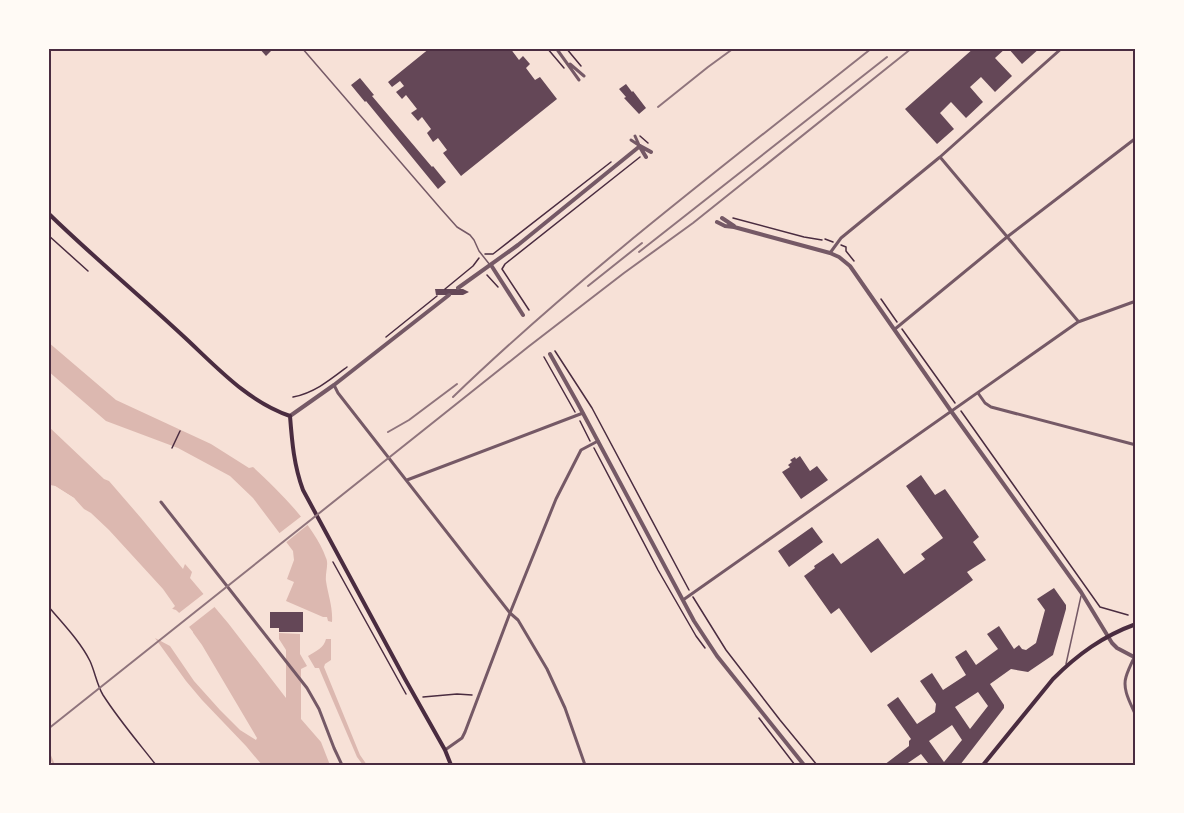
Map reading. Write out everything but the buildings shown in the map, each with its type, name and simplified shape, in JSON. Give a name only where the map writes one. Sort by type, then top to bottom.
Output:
[{"type":"main road","points":[[48,213],[88,252],[246,393],[272,409],[290,416],[294,459],[297,476],[303,490],[450,759],[451,765]]},
{"type":"main road","points":[[983,765],[1066,666],[1107,636],[1136,624]]},
{"type":"street","points":[[556,48],[579,80]]},
{"type":"street","points":[[830,253],[836,243],[940,158],[1062,48]]},
{"type":"street","points":[[566,61],[584,76]]},
{"type":"street","points":[[637,135],[643,157]]},
{"type":"street","points":[[895,329],[1007,237],[1136,138]]},
{"type":"street","points":[[631,140],[651,149]]},
{"type":"street","points":[[458,288],[518,245],[640,146]]},
{"type":"street","points":[[940,158],[1078,322]]},
{"type":"street","points":[[722,218],[734,227]]},
{"type":"street","points":[[717,222],[830,253],[850,266],[1081,592],[1107,636],[1117,648],[1135,658],[1125,686],[1136,717]]},
{"type":"street","points":[[490,265],[523,315]]},
{"type":"street","points":[[290,416],[334,385],[449,295]]},
{"type":"street","points":[[683,600],[1078,322],[1136,301]]},
{"type":"street","points":[[550,354],[694,621],[717,656],[804,765]]},
{"type":"street","points":[[334,385],[510,613],[518,620],[547,669],[565,708],[585,765]]},
{"type":"street","points":[[978,393],[991,407],[1136,445]]},
{"type":"street","points":[[407,480],[583,413]]},
{"type":"street","points":[[445,750],[462,738],[556,499],[581,451],[598,441]]},
{"type":"street","points":[[161,502],[303,683],[319,709],[342,765]]},
{"type":"lane","points":[[302,48],[457,227],[470,235],[478,251],[490,265]]},
{"type":"lane","points":[[1066,666],[1081,592]]},
{"type":"lane","points":[[1135,658],[1136,652]]},
{"type":"path","points":[[547,48],[568,74]]},
{"type":"path","points":[[566,48],[576,61]]},
{"type":"path","points":[[637,135],[651,149]]},
{"type":"path","points":[[529,310],[502,269],[505,264],[643,157]]},
{"type":"path","points":[[494,254],[610,163]]},
{"type":"path","points":[[729,218],[822,240]]},
{"type":"path","points":[[48,235],[88,271]]},
{"type":"path","points":[[445,289],[473,266],[477,259]]},
{"type":"path","points":[[382,340],[437,296]]},
{"type":"path","points":[[555,351],[592,408],[691,594],[726,650],[817,765]]},
{"type":"path","points":[[544,357],[677,604]]},
{"type":"path","points":[[293,397],[314,389],[351,364]]},
{"type":"path","points":[[964,416],[1100,607],[1128,615]]},
{"type":"path","points":[[172,448],[180,431]]},
{"type":"path","points":[[333,562],[406,694]]},
{"type":"path","points":[[48,606],[81,645],[103,695],[156,765]]},
{"type":"path","points":[[423,697],[457,694],[479,696]]},
{"type":"shaded area","points":[[48,342],[116,400],[211,444],[249,468],[253,467],[273,486],[305,521],[321,546],[327,563],[326,581],[332,622],[328,621],[327,617],[286,601],[294,582],[287,579],[294,560],[293,551],[253,498],[230,476],[178,448],[106,421],[48,371]]},
{"type":"shaded area","points":[[48,426],[104,479],[109,481],[183,569],[185,564],[192,572],[190,578],[286,698],[286,650],[279,639],[279,633],[300,634],[300,654],[307,666],[301,669],[301,719],[321,742],[330,765],[262,765],[186,681],[155,638],[170,646],[194,681],[220,710],[240,730],[256,740],[257,738],[202,645],[178,612],[172,609],[175,606],[163,589],[91,513],[74,498],[55,486],[48,485]]},
{"type":"shaded area","points":[[326,639],[331,639],[331,660],[324,667],[360,755],[367,765],[363,765],[357,757],[319,668],[315,668],[308,656],[322,647]]},
{"type":"pier","points":[[48,485],[55,486],[74,498],[86,514],[63,494],[48,488]]},
{"type":"pier","points":[[303,515],[310,523],[284,544],[277,535]]},
{"type":"pier","points":[[206,592],[217,605],[189,627],[193,632],[193,638],[169,608],[179,613]]},
{"type":"waterway","points":[[48,751],[54,765]]},
{"type":"railway","points":[[658,107],[734,48]]},
{"type":"railway","points":[[453,397],[503,350],[606,261],[872,48]]},
{"type":"railway","points":[[48,729],[528,347],[693,223],[912,48]]},
{"type":"railway","points":[[639,252],[887,57]]},
{"type":"railway","points":[[588,286],[642,243]]},
{"type":"railway","points":[[388,432],[409,420],[457,384]]}]
